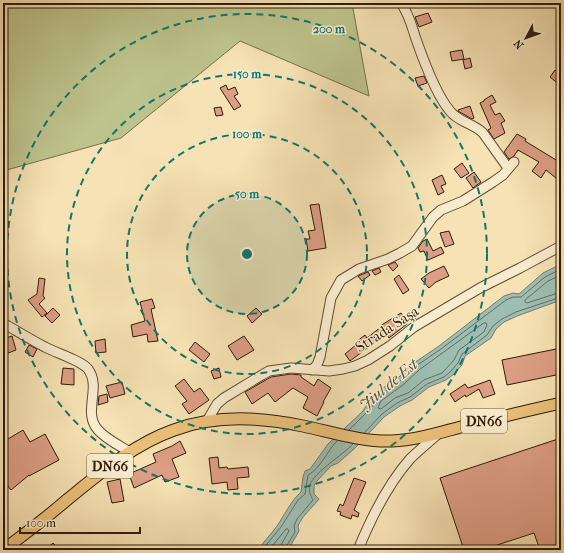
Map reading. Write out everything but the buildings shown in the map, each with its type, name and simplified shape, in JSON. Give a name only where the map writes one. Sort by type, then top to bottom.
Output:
[{"type":"main road","name":"DN66","points":[[3,550],[94,478],[130,452],[174,430],[207,422],[246,420],[302,426],[376,440],[407,440],[561,403]]},
{"type":"street","points":[[312,370],[317,365],[320,357],[331,298],[341,280],[359,269],[388,259],[412,246],[433,218],[441,210],[463,201],[493,182],[503,175],[511,165],[483,133],[456,118],[444,104],[422,55],[405,9],[401,3]]},
{"type":"street","name":"Strada Saşa","points":[[207,422],[213,411],[224,398],[269,371],[291,368],[329,370],[355,366],[368,360],[390,346],[414,327],[480,288],[561,246]]},
{"type":"street","points":[[3,323],[46,348],[88,368],[94,381],[91,419],[94,426],[130,452]]},
{"type":"street","points":[[358,550],[385,492],[397,474],[411,458],[438,433]]},
{"type":"green space","points":[[3,3],[352,3],[369,96],[240,41],[121,138],[3,171]]},
{"type":"water","points":[[561,264],[561,300],[504,322],[496,329],[491,338],[465,356],[462,365],[454,374],[446,380],[429,387],[412,400],[384,417],[354,449],[338,463],[331,466],[317,481],[314,486],[314,494],[319,499],[300,522],[298,526],[299,531],[288,550],[257,550],[277,526],[291,504],[301,492],[305,471],[310,469],[328,444],[363,411],[373,395],[399,377],[414,363],[439,346],[504,296],[513,293],[519,294],[543,273]]},
{"type":"water label","name":"Jiul de Est","points":[[388,384]]}]
